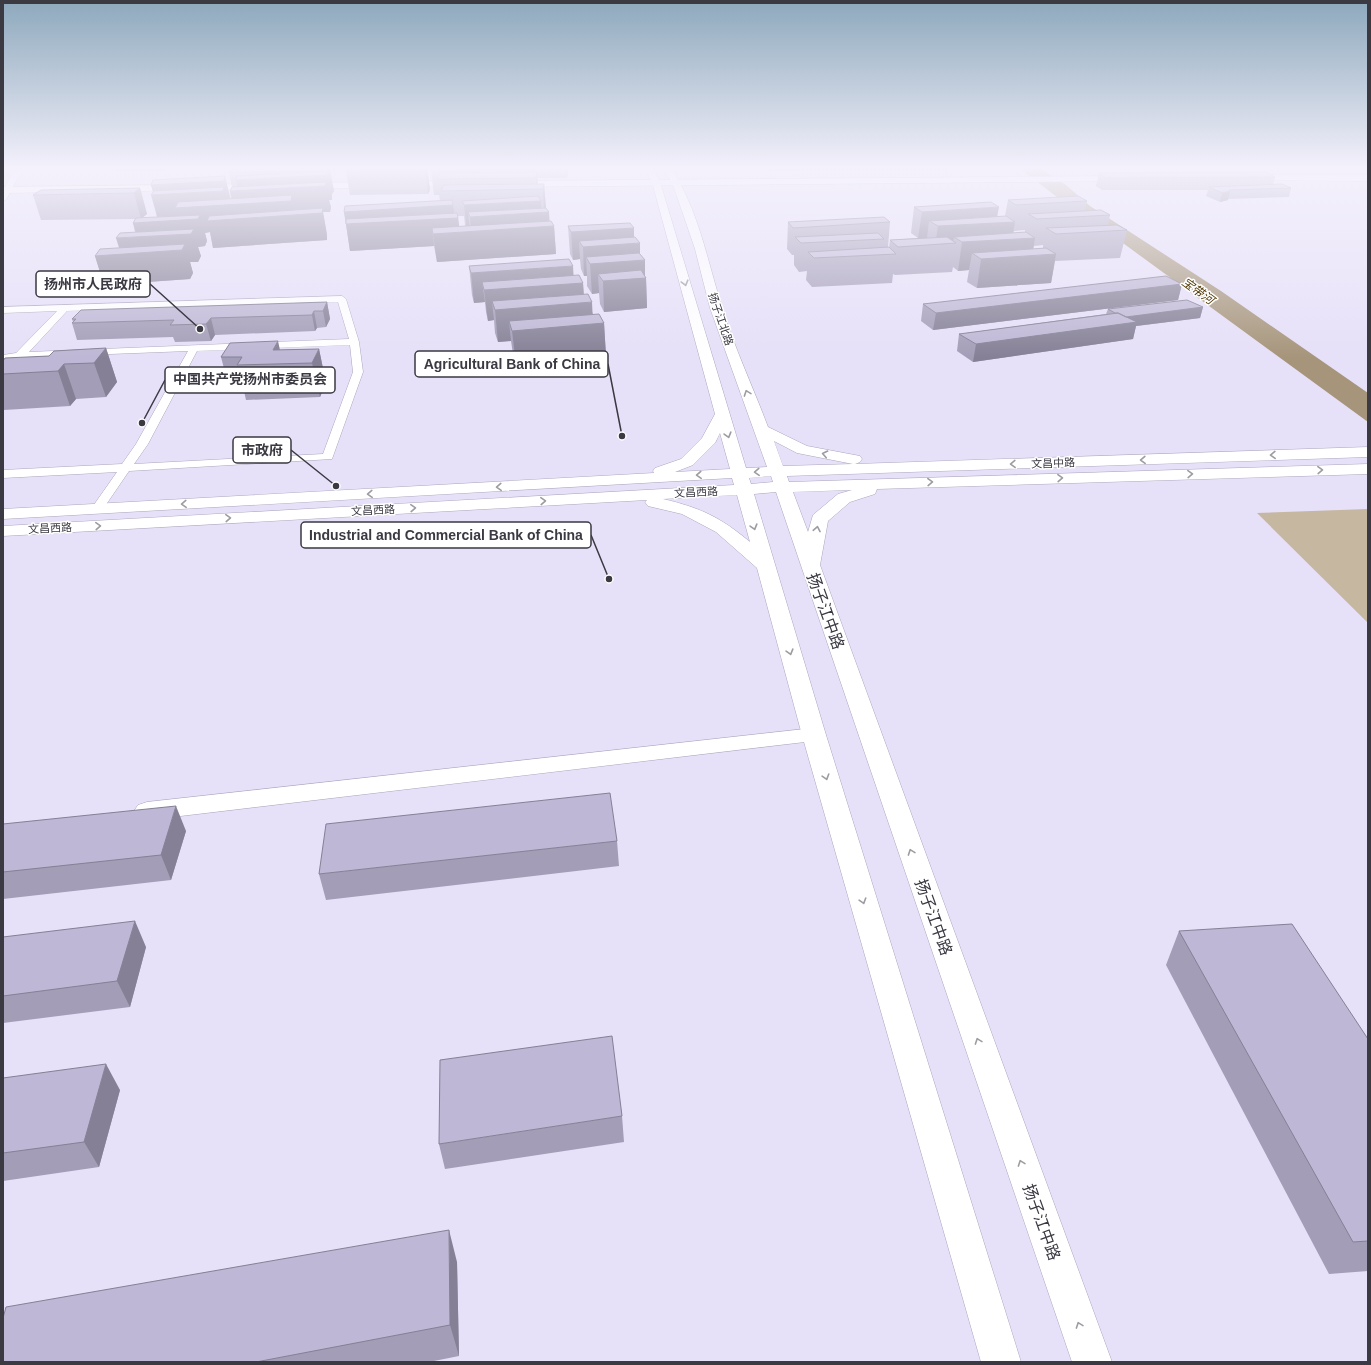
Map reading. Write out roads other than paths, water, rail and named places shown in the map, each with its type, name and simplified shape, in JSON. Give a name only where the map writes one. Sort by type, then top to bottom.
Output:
[{"type":"main road","name":"扬子江北路","points":[[670,231],[741,481]]},
{"type":"main road","name":"扬子江北路","points":[[693,231],[716,308],[779,479]]},
{"type":"main road","points":[[640,479],[688,462],[709,440],[722,415]]},
{"type":"main road","points":[[761,429],[802,450],[846,459],[976,465]]},
{"type":"main road","name":"文昌中路","points":[[779,479],[976,465],[1368,452]]},
{"type":"main road","name":"文昌中路","points":[[779,479],[891,484],[1368,469]]},
{"type":"main road","name":"文昌西路","points":[[3,514],[640,479],[741,481]]},
{"type":"main road","points":[[779,479],[741,481],[814,735],[1001,1362]]},
{"type":"main road","name":"扬子江中路","points":[[779,479],[1092,1362]]},
{"type":"main road","name":"文昌西路","points":[[3,531],[625,496],[741,481]]},
{"type":"main road","points":[[810,567],[819,519],[844,498],[891,484]]},
{"type":"main road","points":[[625,496],[688,510],[722,528],[765,565]]},
{"type":"main road","points":[[122,814],[814,735]]},
{"type":"lane","points":[[3,310],[342,299],[354,342],[358,372],[328,457],[3,474]]},
{"type":"lane","points":[[3,374],[65,308]]},
{"type":"lane","points":[[3,358],[194,348],[354,342]]},
{"type":"lane","points":[[97,509],[142,444],[194,348]]},
{"type":"water","name":"宝带河","points":[[1106,231],[1128,231],[1221,291],[1368,393],[1368,422]]},
{"type":"place","name":"扬州市人民政府","points":[[200,329]]},
{"type":"place","name":"中国共产党扬州市委员会","points":[[142,423]]},
{"type":"place","name":"Agricultural Bank of China","points":[[622,436]]},
{"type":"place","name":"市政府","points":[[336,486]]},
{"type":"place","name":"Industrial and Commercial Bank of China","points":[[609,579]]}]
